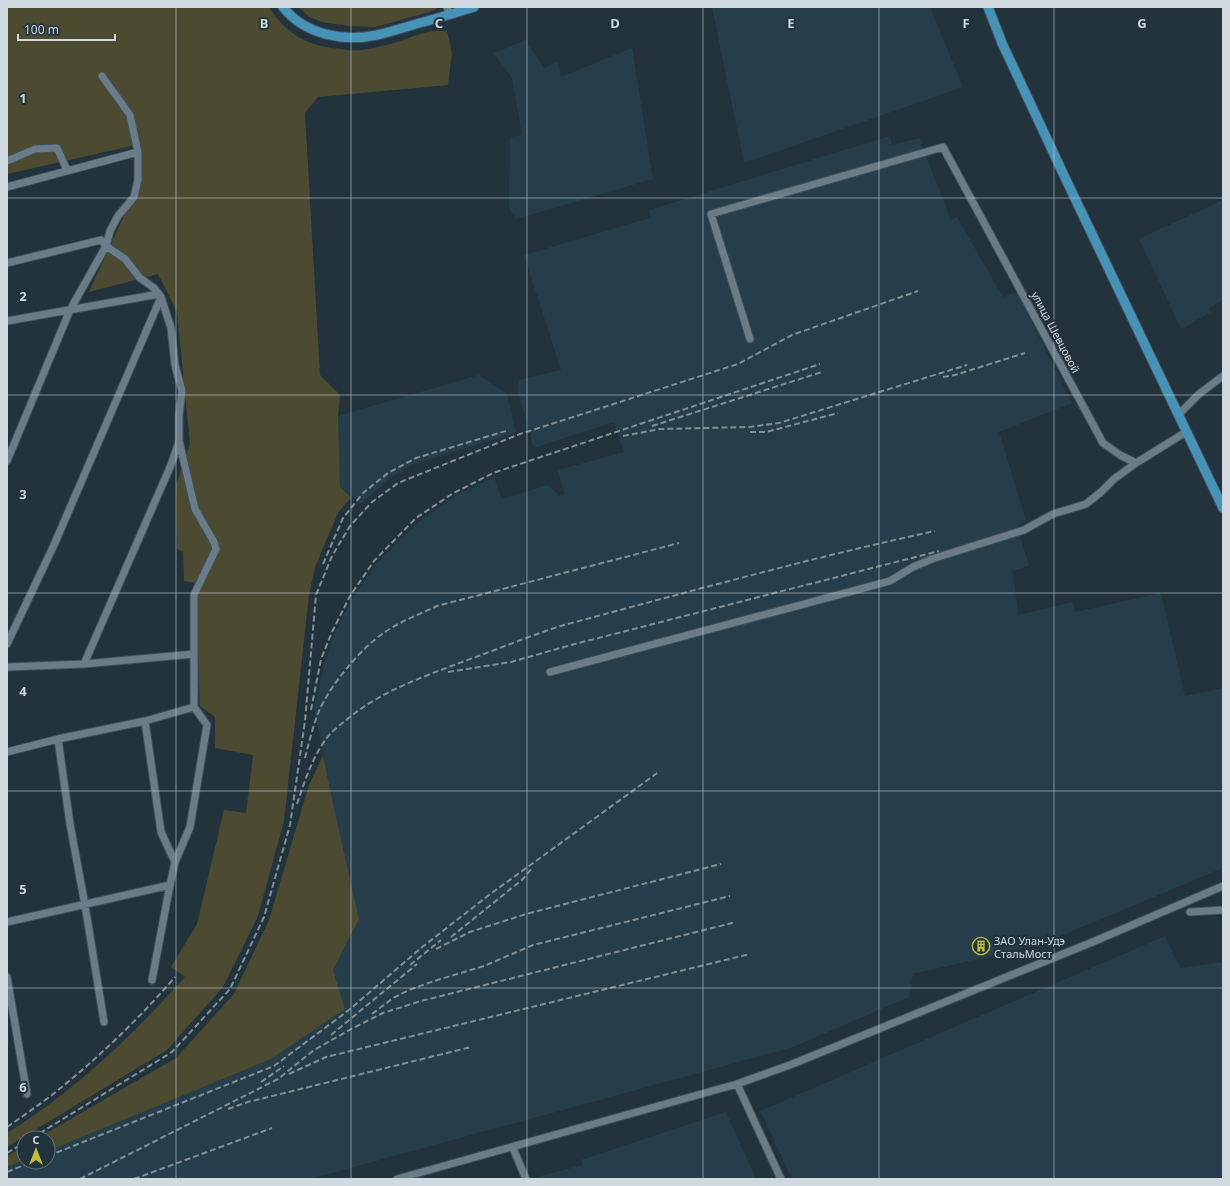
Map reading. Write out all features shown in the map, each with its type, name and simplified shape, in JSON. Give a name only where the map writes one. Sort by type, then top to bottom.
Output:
[{"type":"main road","points":[[283,7],[304,27],[323,34],[347,38],[376,35],[448,11],[474,7]]},
{"type":"main road","points":[[988,7],[1002,44],[1223,508]]},
{"type":"street","points":[[7,461],[70,310],[106,246],[110,231],[118,216],[134,197],[138,180],[138,152],[130,115],[102,76]]},
{"type":"street","name":"улица Шевцовой","points":[[750,339],[711,214],[943,147],[1103,443],[1120,455],[1136,463]]},
{"type":"street","points":[[7,161],[36,149],[57,148],[67,170]]},
{"type":"street","points":[[7,187],[138,152]]},
{"type":"street","points":[[7,263],[101,240],[106,246],[125,259],[140,278],[160,295],[171,328],[175,365],[182,391],[179,415],[179,441],[195,509],[214,542],[216,549],[194,595],[194,707],[207,726],[190,826],[175,862],[152,980]]},
{"type":"street","points":[[7,321],[160,295]]},
{"type":"street","points":[[7,644],[54,545],[160,295]]},
{"type":"street","points":[[1178,415],[1199,394],[1222,380]]},
{"type":"street","points":[[550,672],[890,581],[913,567],[1024,530],[1053,514],[1086,504],[1114,479],[1136,463],[1186,432]]},
{"type":"street","points":[[84,664],[172,465],[179,441]]},
{"type":"street","points":[[7,667],[84,664],[194,654]]},
{"type":"street","points":[[7,752],[58,739],[145,721],[194,707]]},
{"type":"street","points":[[145,721],[161,832],[175,862]]},
{"type":"street","points":[[58,739],[70,824],[104,1022]]},
{"type":"street","points":[[7,922],[170,885]]},
{"type":"street","points":[[397,1179],[737,1084],[790,1065],[862,1036],[1102,938],[1223,886]]},
{"type":"street","points":[[1190,912],[1223,910]]},
{"type":"street","points":[[7,977],[27,1094]]},
{"type":"street","points":[[737,1084],[781,1179]]},
{"type":"street","points":[[512,1148],[526,1179]]},
{"type":"shaded area","points":[[7,7],[269,7],[283,25],[300,38],[319,46],[352,50],[379,47],[428,32],[441,30],[447,31],[452,53],[448,85],[318,97],[305,113],[320,375],[340,395],[338,416],[340,487],[351,497],[338,513],[315,567],[309,595],[284,821],[258,916],[223,987],[167,1050],[35,1130],[16,1130],[16,1142],[7,1147],[7,1133],[56,1099],[102,1061],[165,999],[185,977],[171,967],[197,924],[224,810],[246,813],[253,755],[215,748],[215,717],[200,706],[196,583],[184,581],[183,551],[177,549],[176,485],[190,444],[177,312],[158,274],[89,292],[142,177],[136,145],[7,174]]},
{"type":"shaded area","points":[[299,7],[437,7],[436,10],[376,27],[349,26],[322,22],[309,17]]},
{"type":"shaded area","points":[[712,7],[930,7],[963,87],[744,163]]},
{"type":"shaded area","points":[[526,40],[544,68],[557,62],[561,77],[632,48],[653,179],[516,219],[509,207],[510,137],[522,135],[512,78],[494,53]]},
{"type":"shaded area","points":[[890,136],[892,145],[919,138],[951,220],[957,217],[1003,297],[1017,292],[1072,403],[999,432],[1026,520],[1017,526],[1029,566],[1013,571],[1018,615],[1073,602],[1075,612],[1161,593],[1185,696],[1223,688],[1223,868],[1044,943],[913,973],[909,997],[793,1047],[310,1179],[7,1179],[7,1167],[16,1163],[16,1170],[56,1170],[56,1148],[271,1059],[345,1009],[333,970],[359,919],[314,709],[325,661],[334,634],[352,599],[376,564],[419,522],[457,495],[494,477],[502,499],[548,485],[560,496],[564,494],[558,470],[624,452],[614,422],[534,448],[517,388],[519,380],[561,370],[524,255],[650,218],[649,210]]},
{"type":"shaded area","points":[[1223,200],[1223,300],[1209,308],[1211,312],[1181,329],[1139,239]]},
{"type":"shaded area","points":[[479,375],[507,394],[516,433],[413,464],[391,477],[361,504],[340,487],[338,416]]},
{"type":"shaded area","points":[[323,755],[359,919],[333,970],[345,1009],[271,1059],[56,1148],[56,1130],[52,1130],[176,1058],[234,994],[269,920],[309,785]]},
{"type":"shaded area","points":[[1165,936],[1180,968],[1223,962],[1223,1179],[792,1179],[760,1111]]},
{"type":"shaded area","points":[[726,1112],[756,1179],[529,1179],[583,1165],[581,1160]]},
{"type":"shaded area","points":[[16,1151],[16,1163],[7,1167],[7,1156]]},
{"type":"railway","points":[[45,1130],[172,1052],[230,989],[264,917],[290,825],[305,721],[316,595],[332,556],[350,526],[372,502],[398,483],[520,434],[738,364],[792,335],[918,291]]},
{"type":"railway","points":[[943,377],[955,375],[1025,353]]},
{"type":"railway","points":[[311,710],[321,659],[332,632],[350,596],[374,561],[416,518],[452,494],[493,473],[820,364]]},
{"type":"railway","points":[[623,436],[660,429],[749,427],[779,423],[967,365]]},
{"type":"railway","points":[[652,426],[822,372]]},
{"type":"railway","points":[[750,432],[766,432],[838,413]]},
{"type":"railway","points":[[323,564],[343,518],[363,493],[388,473],[416,458],[509,430]]},
{"type":"railway","points":[[297,804],[315,757],[331,733],[359,710],[404,685],[528,637],[564,625],[795,564],[935,531]]},
{"type":"railway","points":[[305,758],[319,711],[331,690],[339,678],[366,647],[391,628],[437,606],[679,543]]},
{"type":"railway","points":[[448,672],[511,662],[571,645],[939,551]]},
{"type":"railway","points":[[56,1153],[274,1066],[349,1010],[421,948],[489,895],[660,771]]},
{"type":"railway","points":[[436,949],[470,932],[526,914],[721,864]]},
{"type":"railway","points":[[451,937],[523,879],[533,867]]},
{"type":"railway","points":[[372,1014],[393,998],[409,990],[484,966],[533,945],[730,896]]},
{"type":"railway","points":[[80,1179],[278,1079],[314,1050],[383,1013],[421,1001],[736,922]]},
{"type":"railway","points":[[410,965],[441,940]]},
{"type":"railway","points":[[289,1074],[326,1057],[750,954]]},
{"type":"railway","points":[[331,1035],[417,964]]},
{"type":"railway","points":[[7,1127],[52,1095],[85,1067],[132,1024],[175,977]]},
{"type":"railway","points":[[228,1109],[248,1102],[471,1047]]},
{"type":"railway","points":[[261,1082],[284,1066]]},
{"type":"railway","points":[[134,1179],[272,1128]]},
{"type":"railway","points":[[7,1153],[16,1148]]},
{"type":"railway","points":[[7,1172],[16,1168]]},
{"type":"place","name":"ЗАО Улан-Удэ СтальМост","points":[[981,946]]}]
